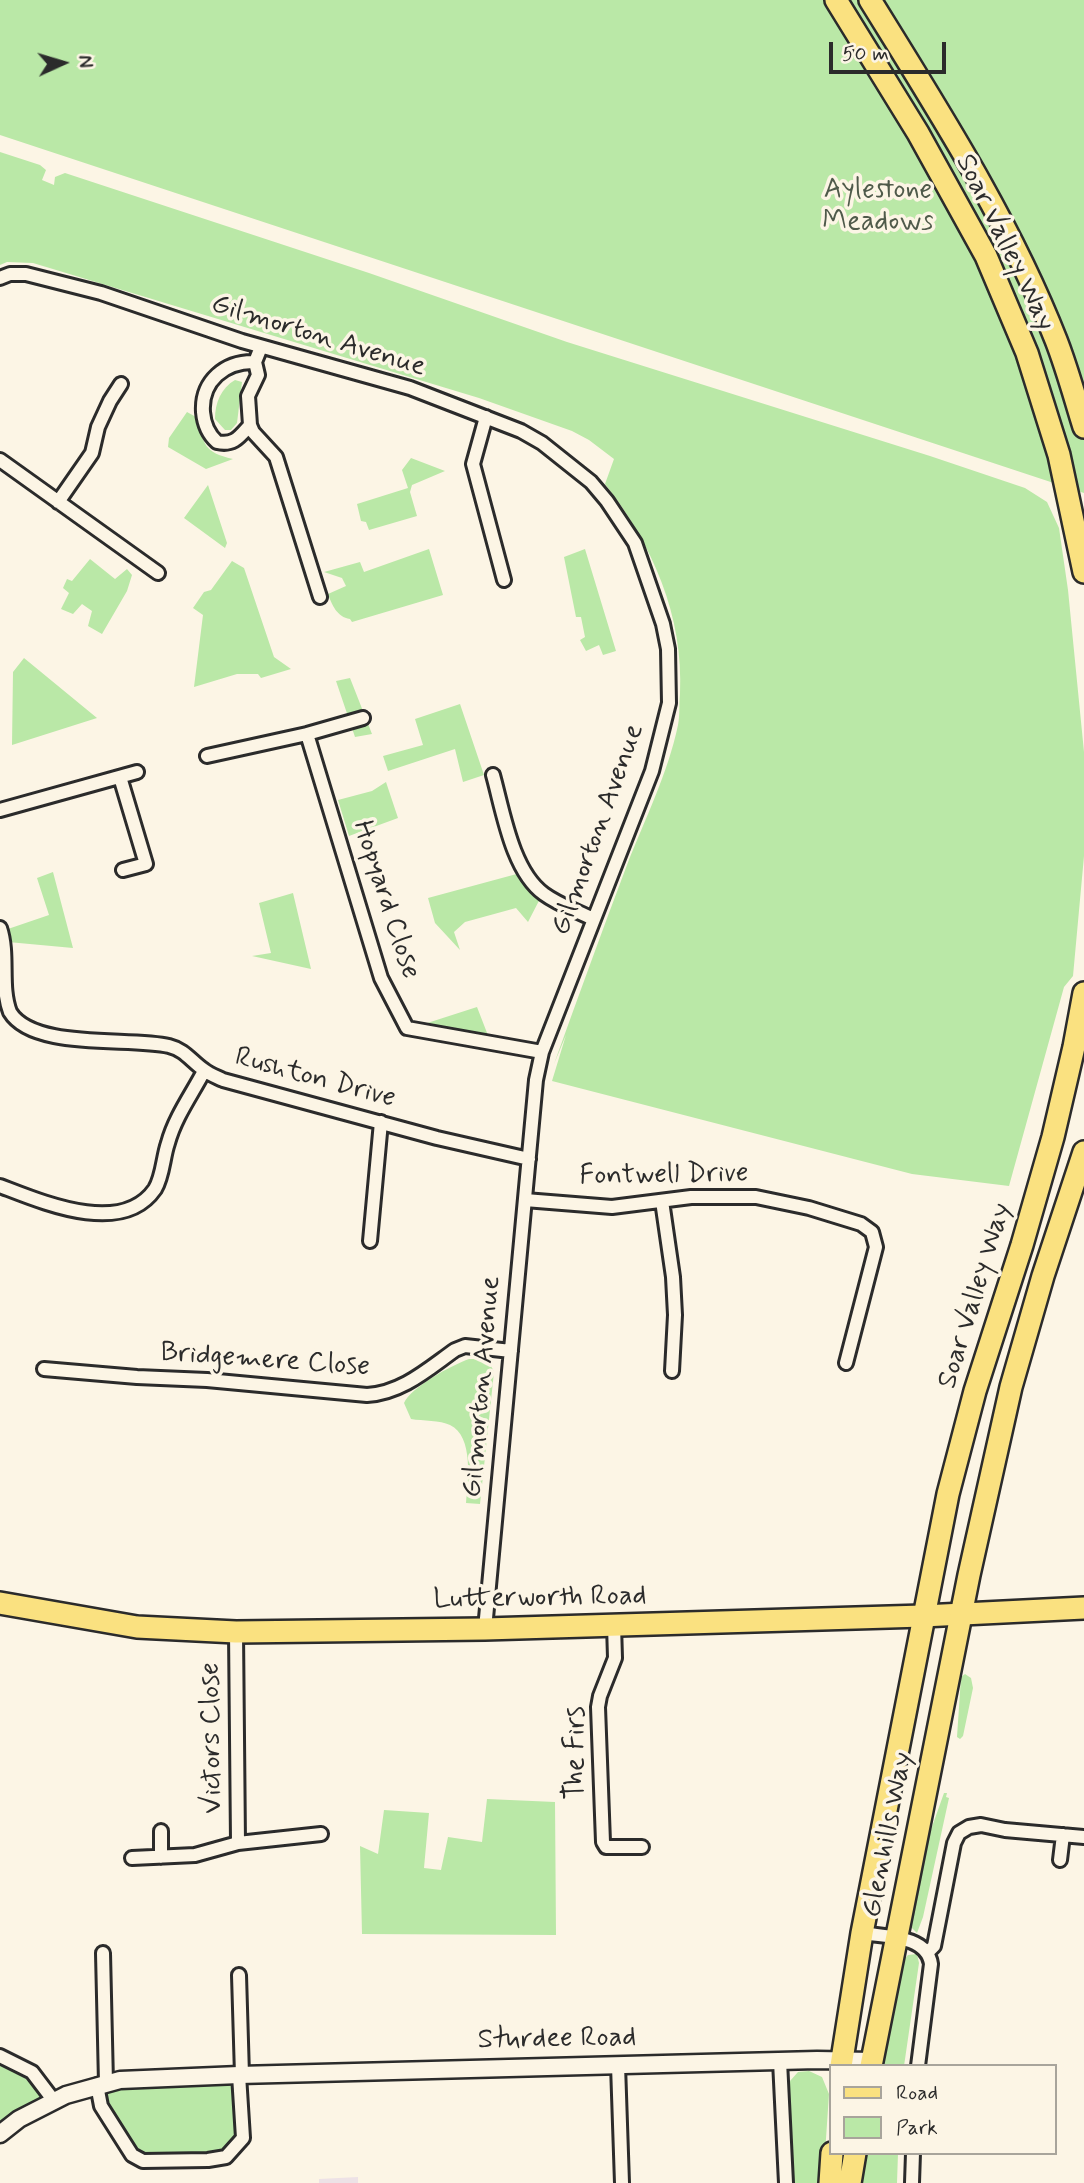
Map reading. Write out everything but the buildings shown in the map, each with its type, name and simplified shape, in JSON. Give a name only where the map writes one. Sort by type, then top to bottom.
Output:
[{"type":"main road","name":"Soar Valley Way","points":[[836,0],[918,134],[986,256],[1027,353],[1059,455],[1084,572]]},
{"type":"main road","name":"Soar Valley Way","points":[[870,0],[922,83],[1009,236],[1057,341],[1084,427]]},
{"type":"main road","name":"Soar Valley Way","points":[[923,1616],[934,1555],[960,1445],[1053,1137],[1084,993]]},
{"type":"main road","name":"Soar Valley Way","points":[[962,1614],[1011,1387],[1043,1276],[1084,1152]]},
{"type":"main road","name":"Lutterworth Road","points":[[0,1603],[137,1627],[236,1632],[485,1629],[923,1616],[1084,1608]]},
{"type":"main road","name":"Glenhills Way","points":[[872,2063],[962,1614]]},
{"type":"main road","name":"Glenhills Way","points":[[841,2063],[862,1933],[923,1616]]},
{"type":"main road","points":[[830,2183],[832,2155]]},
{"type":"main road","points":[[850,2183],[855,2155]]},
{"type":"street","name":"Gilmorton Avenue","points":[[0,278],[10,274],[26,274],[101,293],[261,347],[410,388],[486,417],[542,443],[564,458],[599,491],[635,543],[663,624],[670,687],[662,738],[653,771],[542,1052],[536,1080],[485,1629]]},
{"type":"street","points":[[261,347],[255,362],[258,375],[247,404],[250,425],[276,457],[320,597]]},
{"type":"street","points":[[250,425],[236,440],[230,443],[217,442],[207,429],[203,404],[206,388],[223,369],[242,361],[255,362]]},
{"type":"street","points":[[58,502],[92,453],[98,427],[121,384]]},
{"type":"street","points":[[486,417],[473,464],[504,580]]},
{"type":"street","points":[[0,460],[158,573]]},
{"type":"street","points":[[207,756],[307,734],[363,718]]},
{"type":"street","name":"Hopyard Close","points":[[307,734],[381,978],[407,1028],[542,1052]]},
{"type":"street","points":[[0,810],[136,772]]},
{"type":"street","points":[[493,775],[516,858],[524,872],[543,894],[593,919]]},
{"type":"street","points":[[120,777],[146,864],[123,870]]},
{"type":"street","name":"Rushton Drive","points":[[2,933],[4,998],[11,1013],[22,1025],[41,1033],[69,1038],[171,1047],[187,1054],[204,1071],[223,1080],[529,1159]]},
{"type":"street","points":[[0,1186],[62,1209],[82,1212],[116,1212],[137,1205],[156,1187],[172,1131],[204,1071]]},
{"type":"street","points":[[370,1241],[381,1122]]},
{"type":"street","name":"Fontwell Drive","points":[[525,1200],[612,1207],[705,1196],[756,1197],[851,1220],[872,1232],[876,1247],[846,1363]]},
{"type":"street","points":[[662,1201],[675,1315],[672,1371]]},
{"type":"street","name":"Bridgemere Close","points":[[44,1369],[207,1380],[367,1395],[400,1387],[465,1346],[511,1351]]},
{"type":"street","name":"The Firs","points":[[614,1625],[615,1658],[598,1707],[603,1842],[606,1847],[642,1847]]},
{"type":"street","name":"Victors Close","points":[[236,1632],[238,1843]]},
{"type":"street","points":[[928,1952],[934,1946],[954,1843],[959,1833],[969,1826],[981,1825],[1084,1837]]},
{"type":"street","points":[[161,1831],[161,1857]]},
{"type":"street","name":"Victors Close","points":[[132,1858],[195,1855],[238,1843],[321,1834]]},
{"type":"street","points":[[1060,1860],[1063,1835]]},
{"type":"street","points":[[862,1933],[919,1944],[928,1952],[931,1964],[918,2064]]},
{"type":"street","points":[[103,1952],[101,2106],[132,2155],[143,2161],[208,2160],[226,2157],[243,2138],[239,1975]]},
{"type":"street","points":[[0,2056],[32,2072],[54,2101]]},
{"type":"street","points":[[779,2061],[786,2183]]},
{"type":"street","name":"Sturdee Road","points":[[0,2134],[19,2119],[66,2095],[120,2080],[779,2061],[872,2063]]},
{"type":"street","points":[[618,2065],[622,2183]]},
{"type":"street","points":[[912,2183],[913,2155]]},
{"type":"shaded area","points":[[358,2177],[358,2183],[319,2183],[319,2179]]},
{"type":"green space","name":"Aylestone Meadows","points":[[0,0],[1084,0],[1084,493],[0,135]]},
{"type":"green space","points":[[0,152],[40,165],[46,170],[42,180],[54,185],[55,177],[65,173],[369,273],[567,342],[930,456],[1025,488],[1047,502],[1059,528],[1068,590],[1084,752],[1084,856],[1073,976],[1064,987],[1009,1186],[912,1174],[552,1081],[566,1035],[554,1064],[581,989],[662,778],[674,743],[679,717],[680,665],[670,609],[662,582],[637,531],[605,484],[614,459],[572,431],[479,398],[33,263],[7,262],[0,265]]},
{"type":"green space","points":[[235,380],[242,382],[237,423],[231,430],[225,430],[215,419],[216,407],[220,396]]},
{"type":"green space","points":[[187,412],[196,417],[210,450],[233,459],[206,469],[168,447],[169,438]]},
{"type":"green space","points":[[411,458],[445,471],[412,485],[410,492],[417,516],[369,530],[366,522],[361,521],[357,504],[408,488],[402,470]]},
{"type":"green space","points":[[208,485],[227,543],[225,548],[184,518]]},
{"type":"green space","points":[[429,549],[443,595],[352,622],[338,613],[333,606],[328,594],[346,586],[342,578],[324,572],[360,562],[364,572]]},
{"type":"green space","points":[[585,549],[616,651],[603,655],[599,645],[586,651],[580,640],[585,637],[581,617],[576,617],[564,557]]},
{"type":"green space","points":[[90,559],[115,579],[127,569],[132,575],[127,591],[102,634],[88,626],[92,611],[82,604],[73,614],[61,609],[69,593],[63,588],[67,579],[72,581]]},
{"type":"green space","points":[[232,561],[244,568],[274,657],[291,669],[261,678],[258,674],[237,674],[194,687],[203,615],[193,608],[204,592],[211,590]]},
{"type":"green space","points":[[24,658],[97,718],[12,745],[13,672]]},
{"type":"green space","points":[[350,678],[372,734],[355,737],[336,681]]},
{"type":"green space","points":[[460,704],[484,775],[463,782],[455,749],[388,771],[383,756],[423,745],[415,719]]},
{"type":"green space","points":[[386,782],[398,818],[349,836],[338,800],[372,791]]},
{"type":"green space","points":[[53,872],[73,948],[8,942],[5,930],[49,915],[37,878]]},
{"type":"green space","points":[[524,872],[543,893],[528,922],[516,908],[465,922],[454,932],[460,950],[435,923],[428,898]]},
{"type":"green space","points":[[293,893],[311,969],[252,956],[271,953],[259,903]]},
{"type":"green space","points":[[477,1007],[489,1038],[418,1026]]},
{"type":"green space","points":[[469,1359],[490,1364],[494,1372],[480,1504],[466,1503],[468,1460],[463,1439],[458,1431],[441,1422],[411,1419],[404,1403],[423,1384]]},
{"type":"green space","points":[[965,1674],[971,1678],[973,1688],[963,1736],[960,1739],[957,1737],[961,1677]]},
{"type":"green space","points":[[944,1793],[947,1793],[946,1797],[949,1798],[923,1917],[917,1933],[911,1927],[910,1919],[928,1838]]},
{"type":"green space","points":[[487,1799],[555,1802],[556,1935],[362,1934],[360,1846],[378,1854],[384,1810],[429,1813],[424,1868],[441,1870],[448,1837],[482,1842]]},
{"type":"green space","points":[[917,1954],[919,1963],[904,2064],[880,2064],[901,1963],[908,1955]]},
{"type":"green space","points":[[0,2057],[11,2062],[54,2101],[0,2126]]},
{"type":"green space","points":[[809,2071],[822,2077],[828,2092],[823,2183],[792,2183],[788,2087],[798,2072]]},
{"type":"green space","points":[[239,2075],[243,2138],[226,2157],[143,2161],[101,2106],[106,2083]]},
{"type":"green space","points":[[863,2155],[898,2155],[897,2183],[859,2183]]}]
